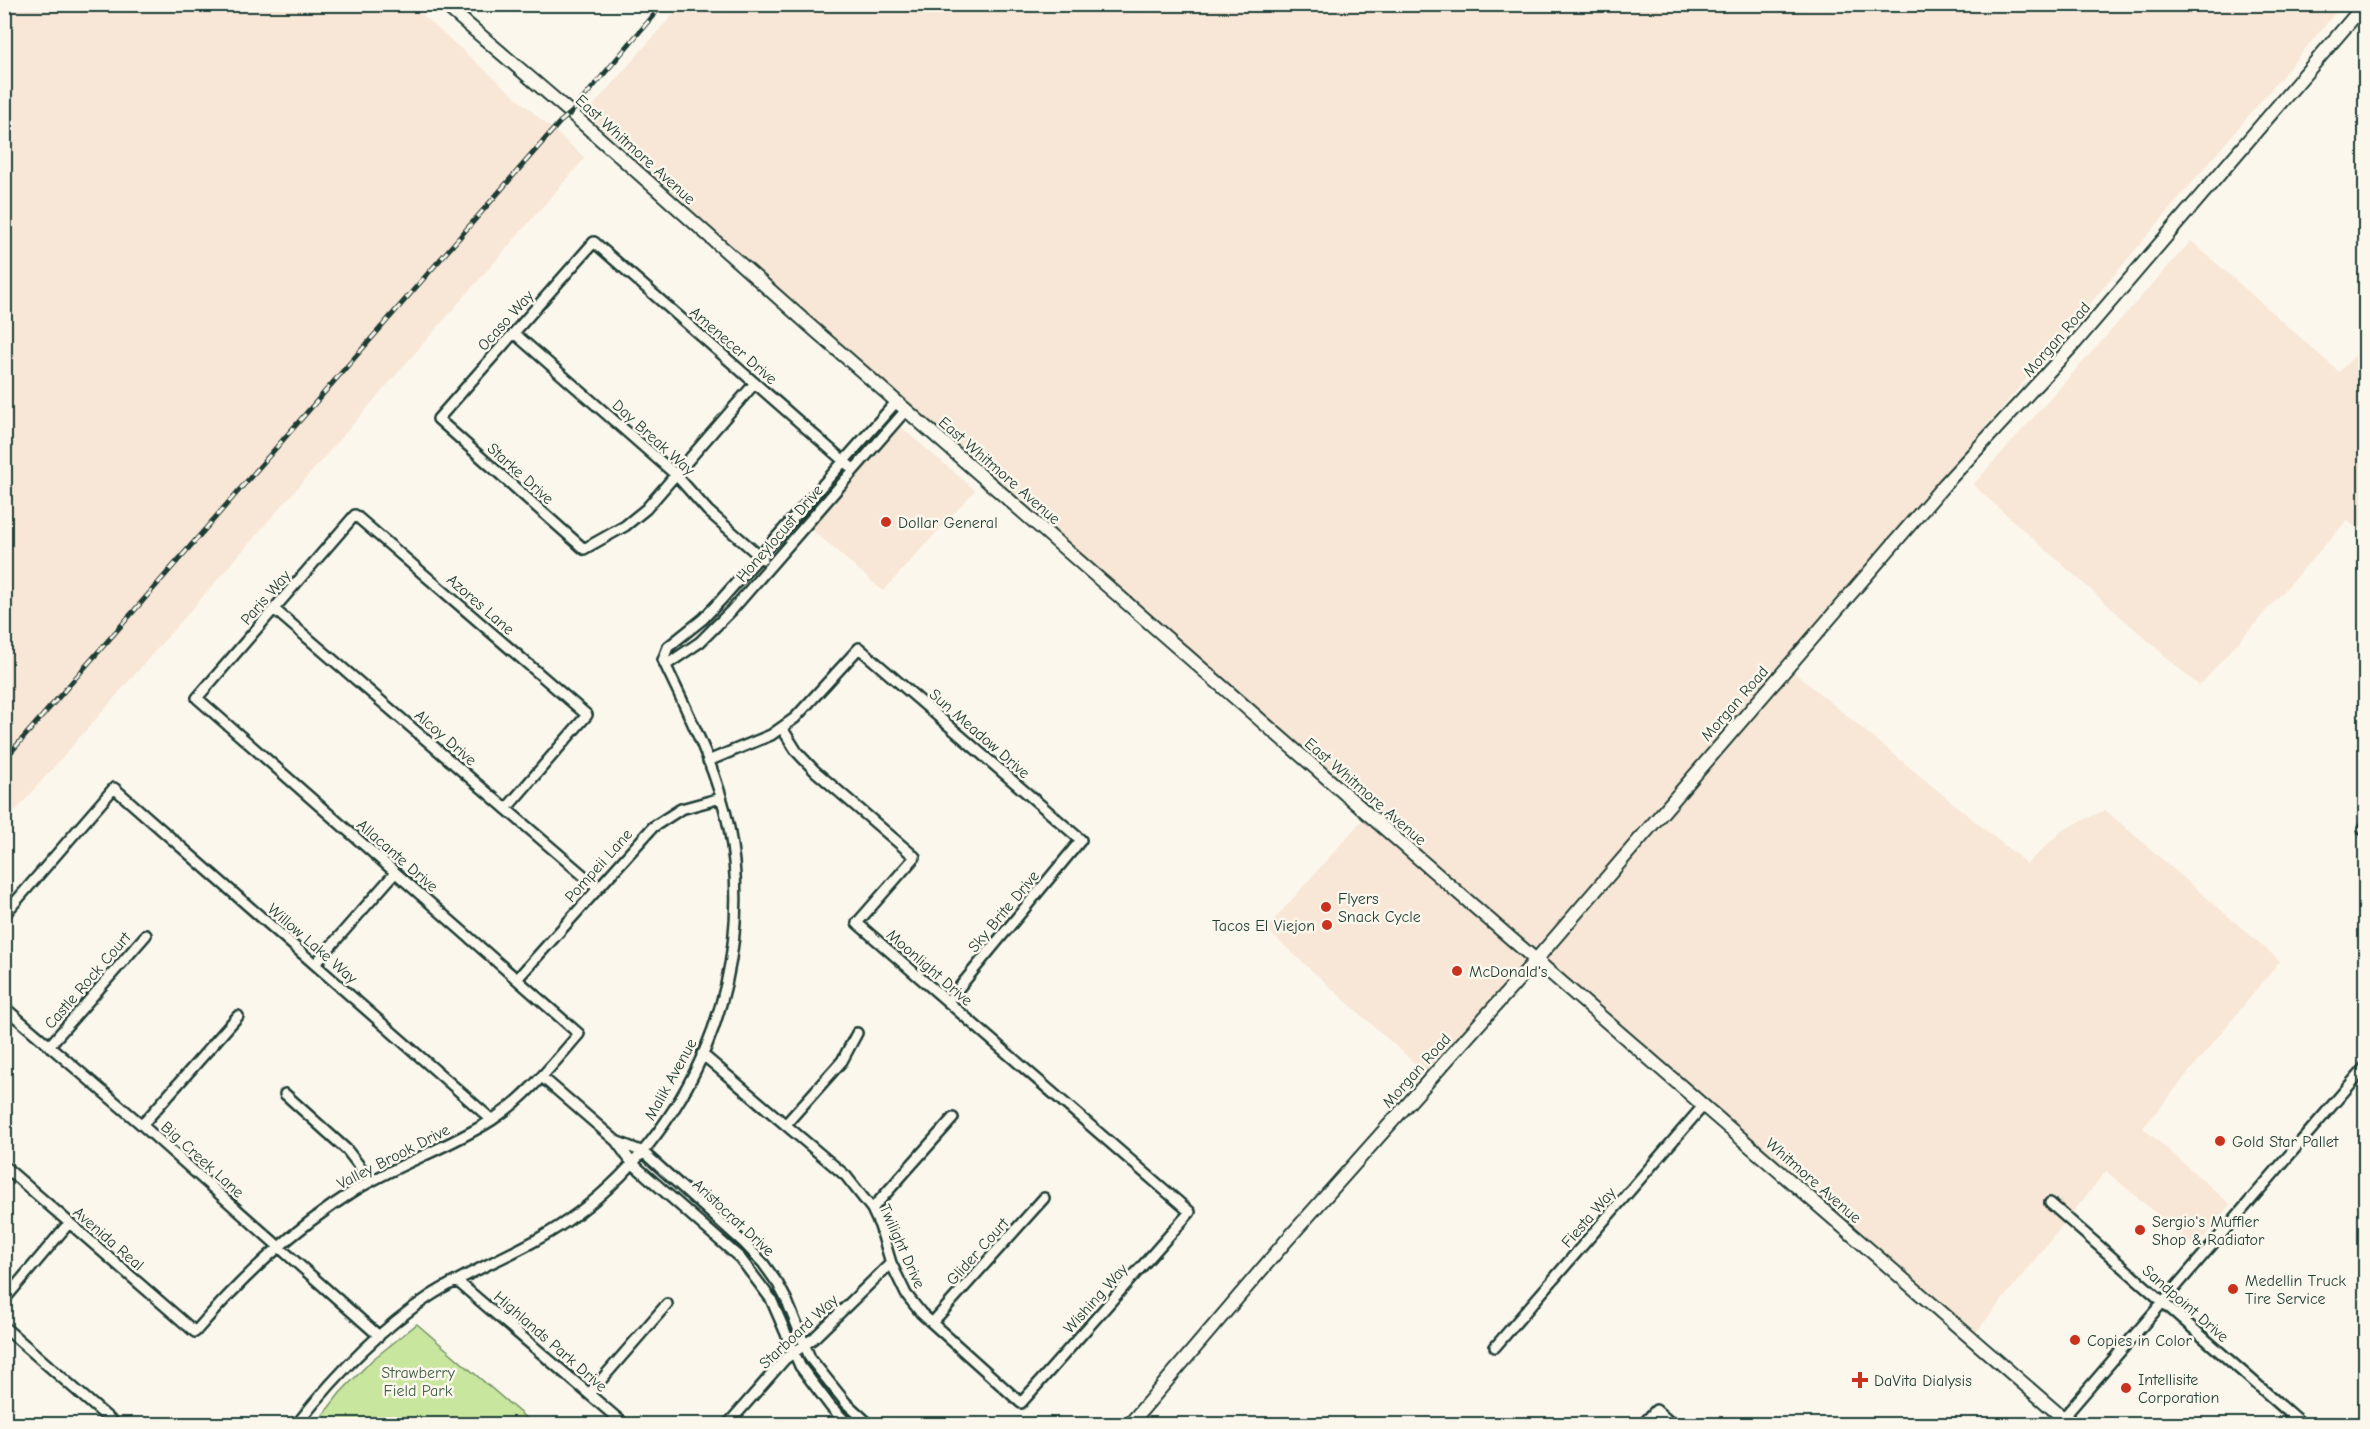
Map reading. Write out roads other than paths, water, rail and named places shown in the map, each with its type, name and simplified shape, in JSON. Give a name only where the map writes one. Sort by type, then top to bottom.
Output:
[{"type":"main road","name":"East Whitmore Avenue","points":[[444,5],[571,113],[1535,961]]},
{"type":"main road","name":"Morgan Road","points":[[1130,1425],[1286,1241],[1535,961],[1937,493],[2075,343],[2364,10]]},
{"type":"main road","name":"Whitmore Avenue","points":[[1535,961],[2067,1421]]},
{"type":"street","name":"Ocaso Way","points":[[438,419],[594,242]]},
{"type":"street","name":"Amenecer Drive","points":[[594,242],[854,470]]},
{"type":"street","name":"Day Break Way","points":[[514,333],[676,475],[708,511],[771,566]]},
{"type":"street","points":[[676,475],[755,383]]},
{"type":"street","name":"Honeylocust Drive","points":[[665,662],[668,647],[704,619],[844,461],[902,406]]},
{"type":"street","name":"Honeylocust Drive","points":[[665,662],[700,642],[732,610],[854,470],[902,406]]},
{"type":"street","name":"Starke Drive","points":[[438,419],[584,549],[625,526],[646,509],[676,475]]},
{"type":"street","name":"Paris Way","points":[[197,698],[355,515]]},
{"type":"street","name":"Azores Lane","points":[[355,515],[587,715],[506,809]]},
{"type":"street","name":"Alcoy Drive","points":[[274,609],[598,888]]},
{"type":"street","name":"Sun Meadow Drive","points":[[782,728],[804,710],[859,648],[1081,840]]},
{"type":"street","name":"Malik Avenue","points":[[297,1425],[323,1392],[379,1336],[425,1300],[537,1240],[566,1222],[614,1183],[643,1152],[676,1105],[702,1054],[726,989],[736,924],[734,859],[721,798],[708,761],[665,662]]},
{"type":"street","name":"Allacante Drive","points":[[197,698],[579,1034]]},
{"type":"street","points":[[708,761],[782,728]]},
{"type":"street","name":"Moonlight Drive","points":[[782,728],[797,752],[815,771],[915,857],[858,924],[1191,1212]]},
{"type":"street","name":"Willow Lake Way","points":[[4,915],[114,788],[492,1120]]},
{"type":"street","name":"Pompeii Lane","points":[[517,979],[642,837],[663,819],[681,809],[721,798]]},
{"type":"street","name":"Sky Brite Drive","points":[[948,1001],[1081,840]]},
{"type":"street","points":[[315,964],[395,873]]},
{"type":"street","name":"Castle Rock Court","points":[[50,1045],[146,935]]},
{"type":"street","name":"Big Creek Lane","points":[[4,1007],[142,1125],[379,1336]]},
{"type":"street","points":[[142,1125],[238,1016]]},
{"type":"street","points":[[786,1124],[842,1061],[857,1033]]},
{"type":"street","name":"Valley Brook Drive","points":[[195,1332],[249,1272],[278,1246],[328,1208],[370,1181],[461,1138],[492,1120],[526,1094],[579,1034]]},
{"type":"street","name":"Twilight Drive","points":[[702,1054],[846,1176],[872,1209],[880,1226],[891,1263],[906,1294],[921,1313],[1021,1403]]},
{"type":"street","points":[[2067,1421],[2163,1303],[2366,1066]]},
{"type":"street","name":"Aristocrat Drive","points":[[543,1077],[616,1141],[632,1163],[740,1258],[771,1299],[800,1366],[848,1425]]},
{"type":"street","points":[[285,1094],[347,1150],[370,1181]]},
{"type":"street","name":"Fiesta Way","points":[[1495,1347],[1703,1106]]},
{"type":"street","points":[[872,1209],[953,1118]]},
{"type":"street","name":"Aristocrat Drive","points":[[616,1141],[643,1152],[763,1263],[778,1284],[806,1344],[810,1358],[826,1381],[869,1425]]},
{"type":"street","name":"Avenida Real","points":[[4,1166],[195,1332]]},
{"type":"street","name":"Glider Court","points":[[932,1323],[1044,1198]]},
{"type":"street","name":"Sandpoint Drive","points":[[2050,1203],[2302,1425]]},
{"type":"street","name":"Wishing Way","points":[[1021,1403],[1191,1212]]},
{"type":"street","points":[[4,1300],[69,1223]]},
{"type":"street","name":"Starboard Way","points":[[728,1425],[785,1359],[806,1344],[891,1263]]},
{"type":"street","name":"Highlands Park Drive","points":[[458,1281],[624,1425]]},
{"type":"street","points":[[589,1394],[667,1304]]},
{"type":"street","points":[[4,1327],[109,1422]]},
{"type":"street","points":[[1643,1425],[1656,1410],[1672,1425]]},
{"type":"railway","points":[[4,760],[560,122],[571,113],[663,4]]},
{"type":"place","name":"Dollar General","points":[[886,522]]},
{"type":"place","name":"Flyers Snack Cycle","points":[[1326,907]]},
{"type":"place","name":"Tacos El Viejon","points":[[1327,925]]},
{"type":"place","name":"McDonald's","points":[[1457,971]]},
{"type":"place","name":"Gold Star Pallet","points":[[2220,1141]]},
{"type":"place","name":"Sergio's Muffler Shop & Radiator","points":[[2140,1230]]},
{"type":"place","name":"Medellin Truck Tire Service","points":[[2233,1289]]},
{"type":"place","name":"Copies in Color","points":[[2075,1340]]},
{"type":"place","name":"DaVita Dialysis","points":[[1860,1380]]},
{"type":"place","name":"Intellisite Corporation","points":[[2126,1388]]},
{"type":"park label","name":"Strawberry Field Park","points":[[418,1381]]}]
